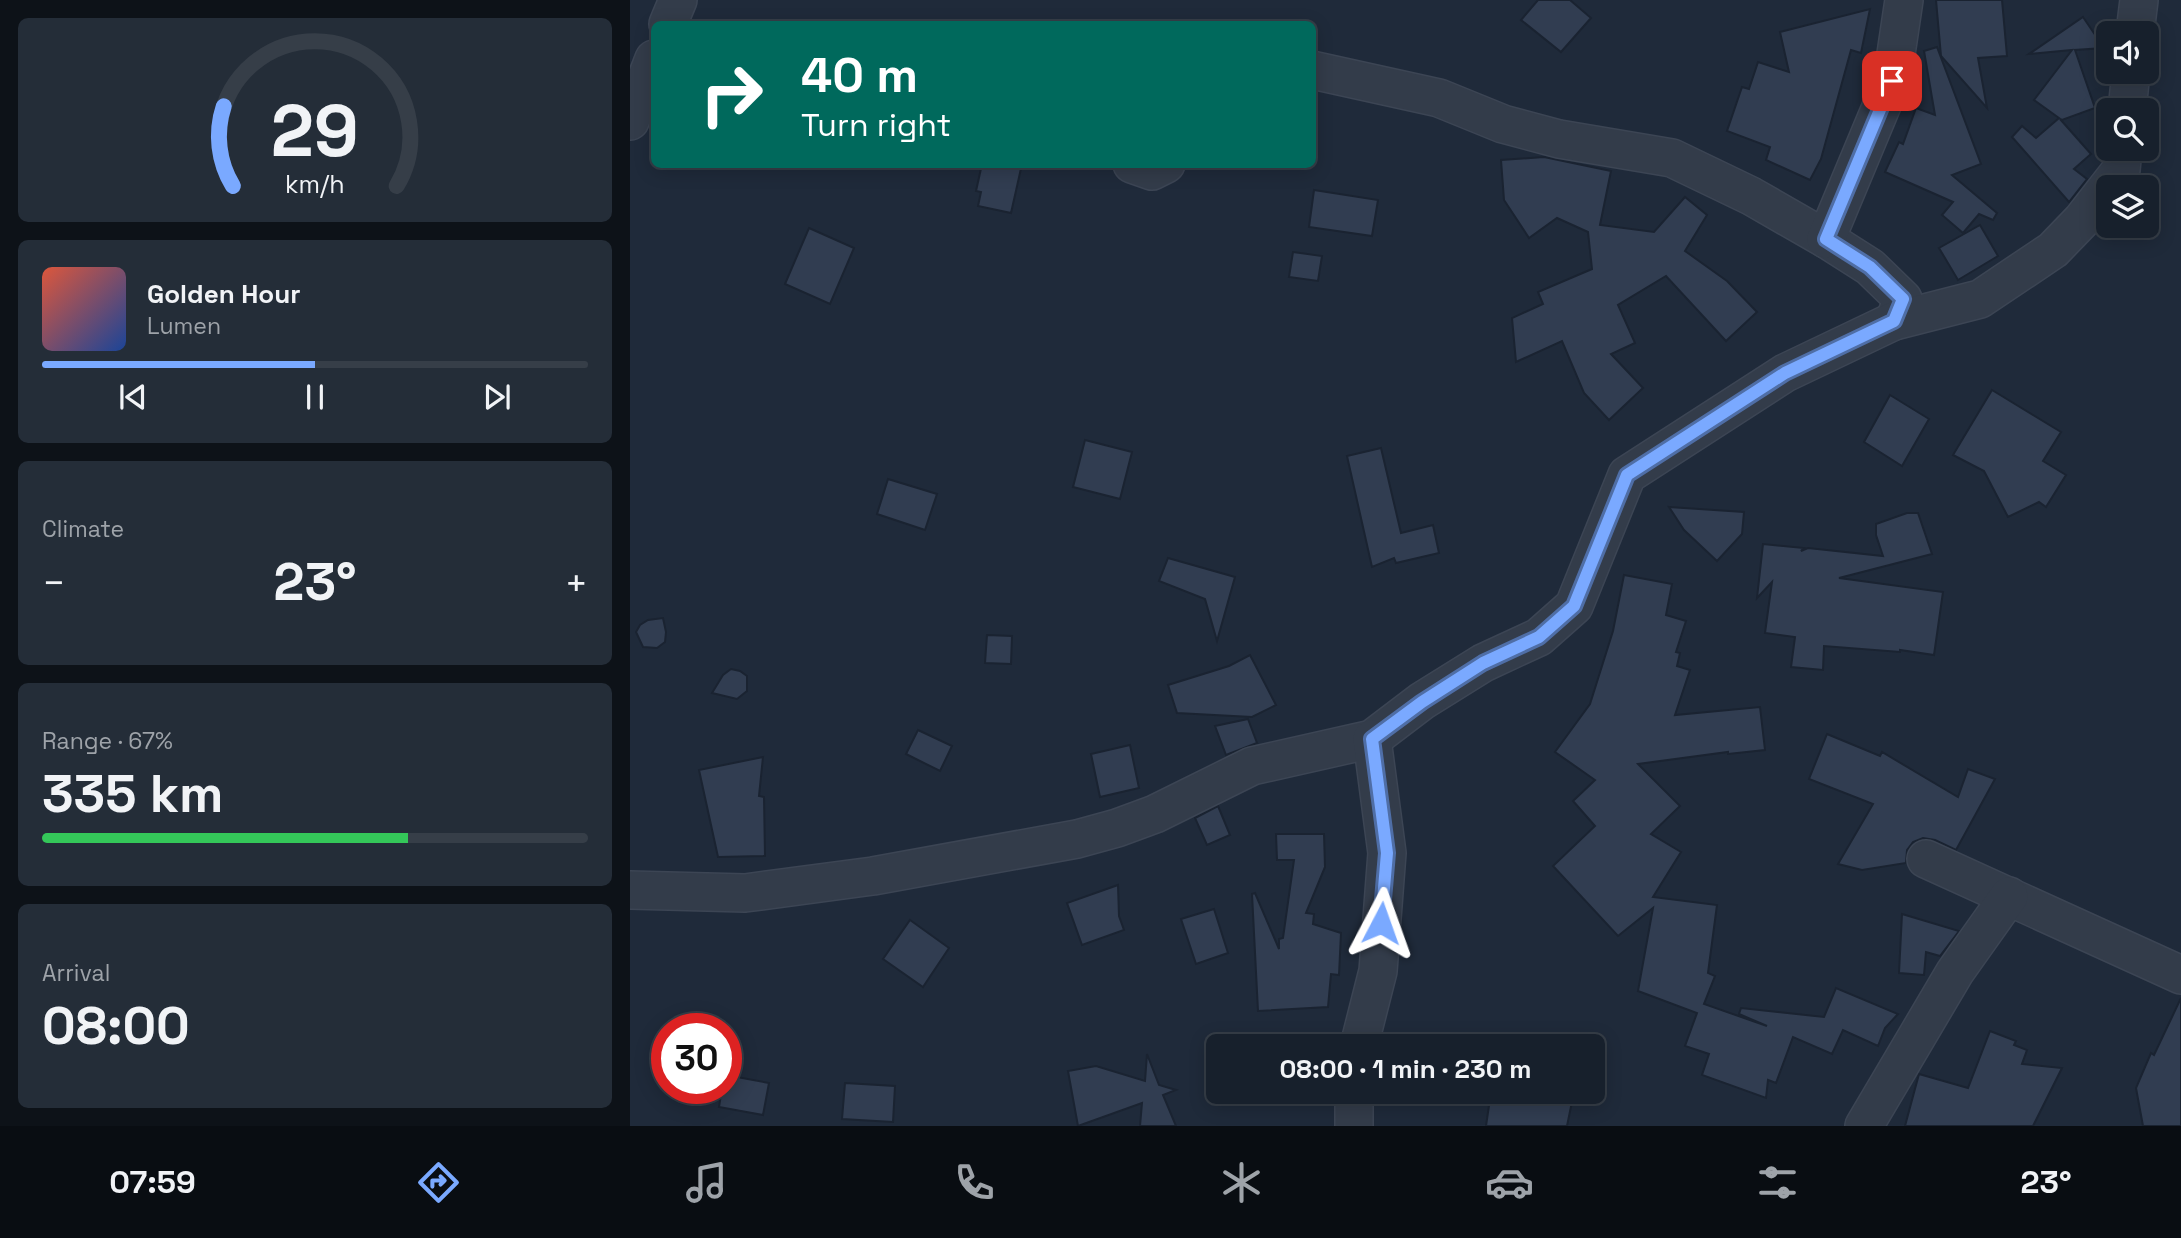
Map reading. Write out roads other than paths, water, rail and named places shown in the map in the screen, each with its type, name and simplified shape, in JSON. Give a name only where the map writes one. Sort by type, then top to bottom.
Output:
[{"type":"street","points":[[669,21],[678,0]]},
{"type":"street","points":[[1826,239],[1892,81],[1904,0]]},
{"type":"street","points":[[2136,21],[2139,0]]},
{"type":"street","points":[[630,121],[651,67]]},
{"type":"street","points":[[1316,71],[1439,98],[1503,124],[1559,139],[1672,158],[1751,195],[1870,267],[1903,299],[1894,321]]},
{"type":"street","points":[[630,890],[745,893],[873,876],[1077,839],[1155,814],[1252,766],[1372,739],[1422,702],[1483,663],[1539,637],[1574,606],[1627,475],[1785,373],[1894,321],[1980,299],[2053,250],[2082,220],[2121,170],[2122,161]]},
{"type":"street","points":[[1362,1034],[1378,971],[1387,853],[1372,739]]},
{"type":"street","points":[[1926,859],[2181,975]]},
{"type":"street","points":[[1864,1126],[1955,972],[2009,896]]},
{"type":"street","points":[[1353,1104],[1354,1126]]}]
